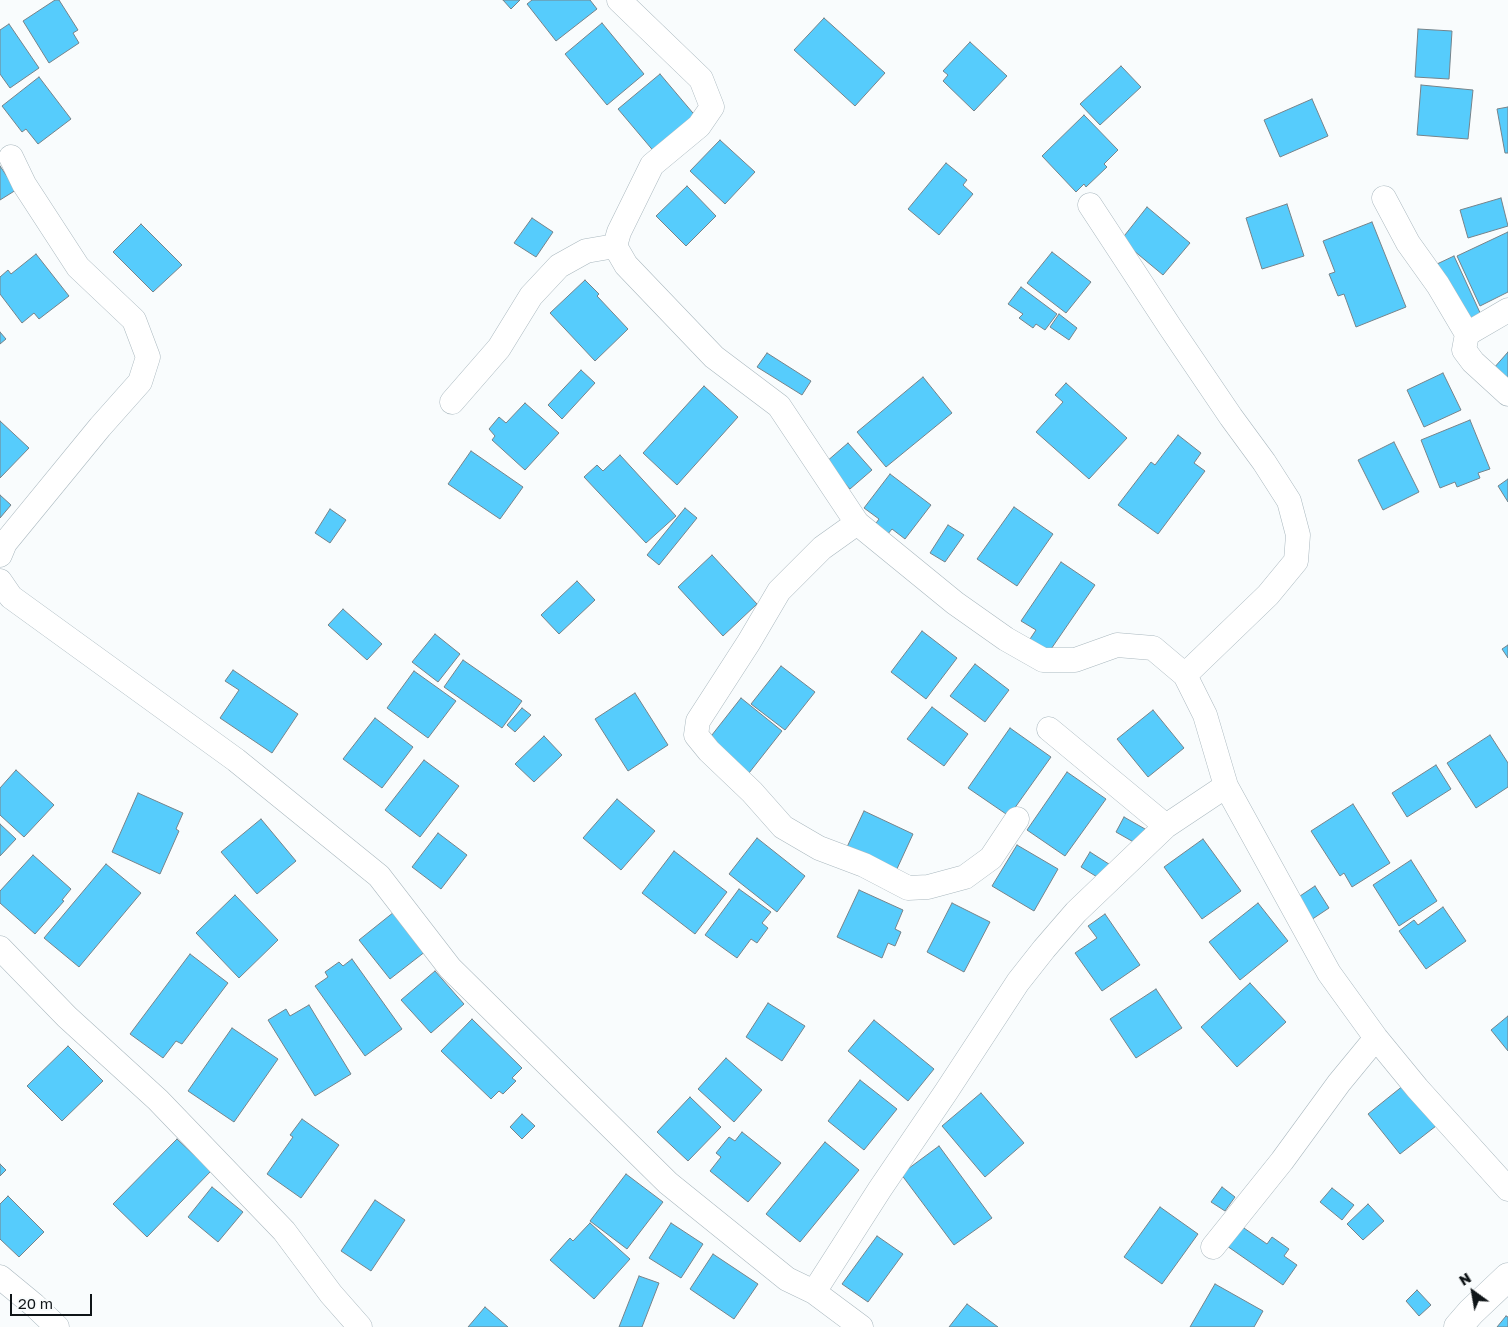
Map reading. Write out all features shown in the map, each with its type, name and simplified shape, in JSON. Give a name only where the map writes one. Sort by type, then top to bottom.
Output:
[{"type":"street","points":[[619,0],[701,79],[712,107],[699,126],[652,165],[619,232],[615,246],[626,265],[714,357],[779,406],[857,523],[955,603],[1006,638],[1043,660],[1075,660],[1117,645],[1154,648],[1185,675],[1205,715],[1226,786],[1329,972],[1376,1038],[1417,1088],[1508,1189]]},
{"type":"street","points":[[0,555],[5,543],[100,427],[140,382],[148,357],[134,320],[78,267],[24,184],[11,157]]},
{"type":"street","points":[[1384,198],[1408,243],[1438,285],[1467,334],[1464,350],[1473,362],[1508,394]]},
{"type":"street","points":[[1090,205],[1170,327],[1290,501],[1298,535],[1296,561],[1268,595],[1185,675]]},
{"type":"street","points":[[452,402],[499,348],[531,296],[559,266],[586,251],[615,246]]},
{"type":"street","points":[[1467,334],[1508,310]]},
{"type":"street","points":[[857,523],[822,548],[779,591],[749,642],[698,721],[696,735],[709,751],[752,792],[783,827],[819,848],[864,865],[908,888],[928,887],[965,877],[991,858],[1017,819]]},
{"type":"street","points":[[0,581],[11,597],[236,760],[379,876],[450,968],[668,1183],[787,1279],[814,1292],[861,1327]]},
{"type":"street","points":[[1049,729],[1166,826]]},
{"type":"street","points":[[814,1292],[1018,982],[1076,912],[1166,826],[1226,786]]},
{"type":"street","points":[[0,948],[67,1017],[158,1100],[284,1232],[331,1294],[360,1327]]},
{"type":"street","points":[[1213,1247],[1282,1161],[1338,1083],[1376,1038]]},
{"type":"street","points":[[0,1277],[57,1327]]},
{"type":"street","points":[[1458,1327],[1508,1277]]},
{"type":"building","points":[[55,0],[59,0],[78,30],[73,33],[79,43],[49,63],[23,21]]},
{"type":"building","points":[[503,0],[520,0],[511,9]]},
{"type":"building","points":[[532,0],[590,0],[597,9],[556,41],[527,4]]},
{"type":"building","points":[[824,18],[885,73],[855,106],[794,50]]},
{"type":"building","points":[[602,23],[644,74],[607,105],[565,54]]},
{"type":"building","points":[[9,24],[39,68],[10,88],[0,74],[0,30]]},
{"type":"building","points":[[1418,29],[1452,31],[1449,79],[1415,77]]},
{"type":"building","points":[[970,42],[1007,76],[974,111],[943,81],[948,75],[943,71]]},
{"type":"building","points":[[1121,66],[1141,87],[1100,125],[1080,104]]},
{"type":"building","points":[[660,74],[698,119],[656,154],[618,109]]},
{"type":"building","points":[[39,77],[71,119],[38,144],[26,129],[22,132],[2,106]]},
{"type":"building","points":[[1421,85],[1473,90],[1468,139],[1417,135]]},
{"type":"building","points":[[1312,99],[1328,136],[1280,157],[1264,120]]},
{"type":"building","points":[[1508,107],[1508,153],[1505,153],[1497,109]]},
{"type":"building","points":[[1084,115],[1118,150],[1104,164],[1107,167],[1086,187],[1084,184],[1076,192],[1042,156]]},
{"type":"building","points":[[720,140],[755,172],[725,204],[690,171]]},
{"type":"building","points":[[946,163],[967,180],[963,185],[973,194],[939,235],[908,209]]},
{"type":"building","points":[[0,166],[16,190],[0,200]]},
{"type":"building","points":[[687,186],[716,216],[686,246],[656,216]]},
{"type":"building","points":[[1501,198],[1508,226],[1468,238],[1460,210]]},
{"type":"building","points":[[1287,204],[1304,256],[1262,269],[1246,218]]},
{"type":"building","points":[[1147,207],[1190,243],[1163,275],[1121,240]]},
{"type":"building","points":[[532,218],[553,232],[536,257],[514,243]]},
{"type":"building","points":[[1372,222],[1406,307],[1356,327],[1344,294],[1338,296],[1329,274],[1335,272],[1323,241]]},
{"type":"building","points":[[141,224],[182,265],[153,292],[113,252]]},
{"type":"building","points":[[1508,232],[1508,292],[1480,306],[1457,256]]},
{"type":"building","points":[[1052,252],[1091,282],[1066,313],[1027,283]]},
{"type":"building","points":[[36,254],[69,296],[39,319],[34,313],[22,323],[0,294],[0,277],[8,270],[11,274]]},
{"type":"building","points":[[1454,256],[1482,317],[1465,325],[1437,264]]},
{"type":"building","points":[[585,280],[599,294],[597,296],[628,329],[595,361],[550,313]]},
{"type":"building","points":[[1021,287],[1057,314],[1045,330],[1036,324],[1033,328],[1019,318],[1023,314],[1008,304]]},
{"type":"building","points":[[1059,314],[1077,328],[1069,340],[1050,327]]},
{"type":"building","points":[[0,332],[6,339],[0,344]]},
{"type":"building","points":[[1508,352],[1508,381],[1493,369]]},
{"type":"building","points":[[767,353],[811,381],[802,395],[757,367]]},
{"type":"building","points":[[581,370],[595,383],[562,419],[548,405]]},
{"type":"building","points":[[1443,373],[1461,410],[1424,427],[1407,390]]},
{"type":"building","points":[[923,377],[952,413],[886,467],[857,432]]},
{"type":"building","points":[[1066,383],[1127,438],[1089,479],[1036,432],[1063,402],[1055,395]]},
{"type":"building","points":[[704,386],[738,417],[677,485],[643,453]]},
{"type":"building","points":[[525,403],[559,433],[525,470],[492,440],[495,436],[489,429],[499,417],[506,423]]},
{"type":"building","points":[[1470,420],[1490,469],[1478,473],[1480,478],[1457,487],[1455,482],[1440,488],[1421,440]]},
{"type":"building","points":[[0,421],[29,448],[0,478]]},
{"type":"building","points":[[1178,435],[1201,453],[1194,463],[1205,471],[1158,534],[1118,505],[1151,462],[1155,465]]},
{"type":"building","points":[[1394,442],[1419,492],[1383,510],[1358,460]]},
{"type":"building","points":[[848,443],[872,470],[850,489],[826,462]]},
{"type":"building","points":[[471,451],[523,487],[500,519],[448,484]]},
{"type":"building","points":[[620,455],[676,516],[646,543],[584,477],[597,465],[603,471]]},
{"type":"building","points":[[890,474],[931,505],[905,539],[892,529],[887,535],[874,526],[879,519],[864,508]]},
{"type":"building","points":[[1508,479],[1508,502],[1498,486]]},
{"type":"building","points":[[0,495],[11,505],[0,518]]},
{"type":"building","points":[[1014,507],[1053,534],[1017,586],[977,559]]},
{"type":"building","points":[[685,508],[697,518],[659,565],[647,555]]},
{"type":"building","points":[[330,509],[346,520],[330,543],[315,533]]},
{"type":"building","points":[[948,525],[964,535],[945,562],[930,553]]},
{"type":"building","points":[[712,555],[757,604],[723,636],[678,587]]},
{"type":"building","points":[[1061,562],[1095,585],[1049,652],[1030,639],[1036,630],[1021,621]]},
{"type":"building","points":[[577,581],[595,600],[559,634],[541,615]]},
{"type":"building","points":[[343,609],[382,644],[367,660],[328,625]]},
{"type":"building","points":[[922,631],[957,658],[926,699],[891,672]]},
{"type":"building","points":[[435,634],[460,654],[438,682],[412,662]]},
{"type":"building","points":[[1508,645],[1508,658],[1502,649]]},
{"type":"building","points":[[463,660],[522,701],[502,728],[444,687]]},
{"type":"building","points":[[975,664],[1009,690],[985,722],[950,696]]},
{"type":"building","points":[[781,666],[815,692],[785,730],[751,704]]},
{"type":"building","points":[[233,670],[298,714],[272,753],[220,718],[239,690],[225,681]]},
{"type":"building","points":[[414,671],[456,701],[428,738],[387,708]]},
{"type":"building","points":[[635,693],[668,745],[628,771],[595,719]]},
{"type":"building","points":[[741,698],[782,731],[749,773],[708,740]]},
{"type":"building","points":[[932,707],[968,734],[944,766],[907,739]]},
{"type":"building","points":[[522,708],[531,715],[515,732],[507,725]]},
{"type":"building","points":[[1153,710],[1184,748],[1148,777],[1117,739]]},
{"type":"building","points":[[375,718],[413,747],[382,788],[343,759]]},
{"type":"building","points":[[1010,728],[1051,757],[1009,816],[968,788]]},
{"type":"building","points":[[1490,735],[1508,763],[1508,787],[1476,808],[1447,763]]},
{"type":"building","points":[[544,736],[562,755],[534,782],[515,764]]},
{"type":"building","points":[[424,760],[459,786],[420,837],[385,810]]},
{"type":"building","points":[[1436,765],[1451,789],[1407,817],[1392,793]]},
{"type":"building","points":[[16,770],[54,805],[24,837],[0,815],[0,788]]},
{"type":"building","points":[[1067,772],[1106,799],[1065,856],[1027,830]]},
{"type":"building","points":[[138,793],[183,813],[176,829],[179,831],[160,874],[112,852]]},
{"type":"building","points":[[617,799],[655,831],[621,870],[583,838]]},
{"type":"building","points":[[1353,804],[1390,863],[1352,887],[1344,873],[1340,876],[1311,831]]},
{"type":"building","points":[[864,811],[913,834],[896,871],[847,847]]},
{"type":"building","points":[[1124,817],[1145,829],[1137,844],[1116,832]]},
{"type":"building","points":[[261,819],[296,861],[257,894],[221,852]]},
{"type":"building","points":[[0,824],[16,839],[0,856]]},
{"type":"building","points":[[438,833],[467,855],[441,889],[412,867]]},
{"type":"building","points":[[757,838],[805,876],[777,912],[729,874]]},
{"type":"building","points":[[1203,839],[1241,891],[1202,919],[1164,867]]},
{"type":"building","points":[[1017,845],[1058,869],[1034,911],[992,886]]},
{"type":"building","points":[[674,851],[727,892],[695,934],[642,893]]},
{"type":"building","points":[[1090,852],[1112,866],[1102,880],[1081,867]]},
{"type":"building","points":[[33,855],[71,889],[62,900],[64,901],[35,934],[0,903],[0,891]]},
{"type":"building","points":[[1411,860],[1437,901],[1399,926],[1373,885]]},
{"type":"building","points":[[106,864],[141,893],[79,967],[44,938]]},
{"type":"building","points":[[1315,886],[1329,908],[1311,920],[1297,898]]},
{"type":"building","points":[[739,889],[771,912],[762,923],[768,928],[757,943],[751,939],[737,958],[705,935]]},
{"type":"building","points":[[859,890],[903,910],[895,929],[901,932],[895,946],[888,943],[882,958],[837,937]]},
{"type":"building","points":[[235,895],[278,940],[239,978],[196,933]]},
{"type":"building","points":[[952,903],[990,922],[964,972],[927,952]]},
{"type":"building","points":[[1258,903],[1288,941],[1240,980],[1209,942]]},
{"type":"building","points":[[1443,907],[1466,941],[1426,969],[1399,931],[1414,920],[1418,925]]},
{"type":"building","points":[[394,912],[426,951],[390,979],[359,940]]},
{"type":"building","points":[[1105,914],[1140,965],[1102,991],[1075,953],[1097,938],[1088,926]]},
{"type":"building","points":[[190,954],[228,983],[182,1044],[176,1041],[163,1058],[130,1034]]},
{"type":"building","points":[[352,959],[402,1029],[365,1056],[315,986],[328,977],[325,972],[339,962],[343,966]]},
{"type":"building","points":[[435,971],[464,1004],[431,1033],[401,1000]]},
{"type":"building","points":[[1250,983],[1286,1022],[1237,1067],[1201,1027]]},
{"type":"building","points":[[1156,989],[1182,1028],[1136,1058],[1110,1019]]},
{"type":"building","points":[[768,1003],[805,1026],[782,1061],[746,1037]]},
{"type":"building","points":[[309,1005],[351,1074],[315,1096],[268,1020],[286,1009],[290,1016]]},
{"type":"building","points":[[1508,1016],[1508,1051],[1491,1030]]},
{"type":"building","points":[[472,1019],[522,1068],[512,1078],[516,1081],[503,1094],[499,1091],[491,1099],[441,1051]]},
{"type":"building","points":[[874,1020],[934,1069],[908,1101],[848,1051]]},
{"type":"building","points":[[232,1028],[278,1059],[234,1122],[188,1091]]},
{"type":"building","points":[[68,1046],[103,1081],[62,1121],[27,1086]]},
{"type":"building","points":[[726,1058],[762,1090],[734,1122],[698,1089]]},
{"type":"building","points":[[860,1080],[897,1109],[864,1150],[828,1121]]},
{"type":"building","points":[[1404,1085],[1436,1126],[1400,1154],[1368,1114]]},
{"type":"building","points":[[981,1093],[1024,1143],[985,1177],[942,1126]]},
{"type":"building","points":[[690,1097],[721,1127],[688,1161],[657,1132]]},
{"type":"building","points":[[522,1114],[535,1126],[522,1139],[510,1127]]},
{"type":"building","points":[[302,1119],[339,1145],[301,1198],[267,1174],[293,1137],[290,1135]]},
{"type":"building","points":[[742,1132],[781,1163],[748,1202],[710,1171],[721,1157],[716,1153],[729,1137],[735,1141]]},
{"type":"building","points":[[177,1139],[211,1171],[147,1237],[113,1204]]},
{"type":"building","points":[[825,1142],[859,1170],[800,1242],[766,1214]]},
{"type":"building","points":[[939,1146],[992,1218],[954,1245],[901,1174]]},
{"type":"building","points":[[0,1164],[6,1170],[0,1176]]},
{"type":"building","points":[[626,1174],[663,1202],[627,1249],[590,1221]]},
{"type":"building","points":[[212,1187],[243,1212],[218,1242],[188,1217]]},
{"type":"building","points":[[1222,1187],[1235,1197],[1225,1211],[1211,1202]]},
{"type":"building","points":[[1332,1188],[1354,1205],[1342,1220],[1320,1202]]},
{"type":"building","points":[[8,1196],[44,1232],[19,1257],[0,1239],[0,1204]]},
{"type":"building","points":[[375,1200],[405,1220],[371,1271],[341,1251]]},
{"type":"building","points":[[1368,1204],[1384,1221],[1363,1240],[1347,1224]]},
{"type":"building","points":[[1160,1207],[1198,1234],[1162,1284],[1124,1257]]},
{"type":"building","points":[[590,1223],[630,1259],[594,1299],[550,1260],[570,1238],[573,1241]]},
{"type":"building","points":[[671,1223],[703,1244],[681,1278],[649,1258]]},
{"type":"building","points":[[1241,1226],[1267,1244],[1272,1237],[1289,1249],[1284,1256],[1297,1265],[1283,1285],[1227,1246]]},
{"type":"building","points":[[877,1236],[903,1254],[868,1302],[842,1284]]},
{"type":"building","points":[[713,1254],[758,1284],[734,1319],[690,1289]]},
{"type":"building","points":[[639,1276],[659,1283],[642,1327],[619,1327]]},
{"type":"building","points":[[1215,1284],[1263,1311],[1254,1327],[1190,1327]]},
{"type":"building","points":[[1417,1290],[1431,1305],[1419,1316],[1406,1301]]},
{"type":"building","points":[[967,1304],[998,1327],[949,1327]]},
{"type":"building","points":[[485,1307],[508,1327],[468,1327]]},
{"type":"building","points":[[1506,1316],[1508,1317],[1508,1327],[1497,1327]]}]
